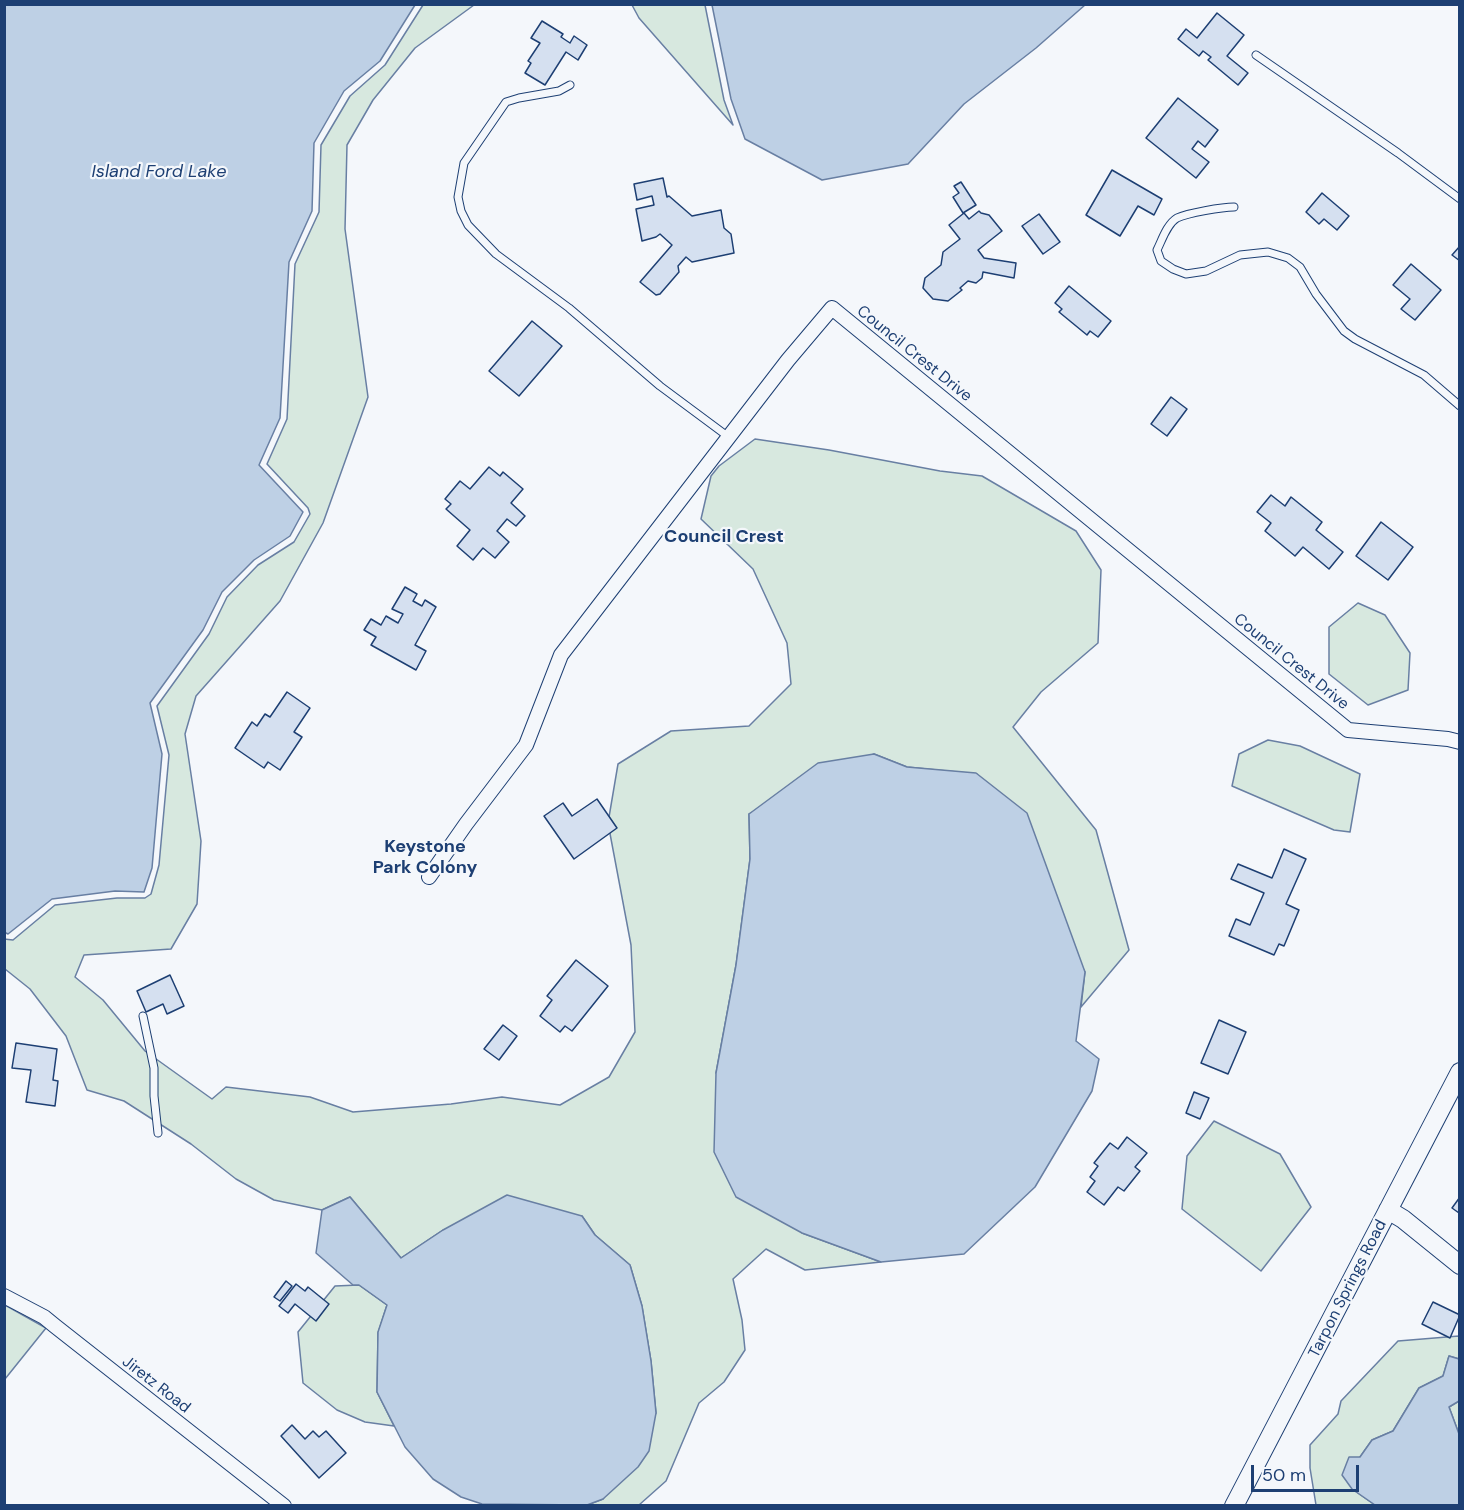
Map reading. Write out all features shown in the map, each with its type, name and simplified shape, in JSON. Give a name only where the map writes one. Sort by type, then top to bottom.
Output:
[{"type":"main road","name":"Tarpon Springs Road","points":[[1234,1506],[1460,1072]]},
{"type":"main road","points":[[1388,1210],[1403,1219],[1460,1264]]},
{"type":"street","name":"Council Crest Drive","points":[[429,877],[463,827],[526,745],[561,655],[788,360],[831,308],[1348,730],[1460,742]]},
{"type":"street","name":"Jiretz Road","points":[[4,1296],[44,1317],[284,1506]]},
{"type":"lane","points":[[1256,55],[1398,153],[1460,199]]},
{"type":"lane","points":[[570,85],[559,91],[506,102],[465,163],[458,197],[461,211],[468,225],[496,254],[568,308],[660,386],[730,438]]},
{"type":"lane","points":[[1234,207],[1222,207],[1177,219],[1167,229],[1157,250],[1161,261],[1186,274],[1206,272],[1240,255],[1268,252],[1288,258],[1300,267],[1316,294],[1344,331],[1424,375],[1460,406]]},
{"type":"lane","points":[[143,1016],[154,1068],[158,1133]]},
{"type":"shaded area","points":[[423,5],[474,5],[415,48],[373,100],[347,145],[345,229],[368,397],[323,523],[280,601],[196,696],[185,734],[201,841],[197,904],[171,949],[84,955],[75,977],[103,1000],[145,1051],[212,1099],[226,1087],[310,1097],[353,1112],[451,1104],[502,1097],[560,1105],[609,1077],[635,1032],[631,945],[608,823],[618,764],[671,731],[749,726],[791,684],[787,643],[753,569],[701,519],[711,476],[719,466],[755,439],[940,471],[982,476],[1076,531],[1101,570],[1098,643],[1041,692],[1013,727],[1096,830],[1129,950],[1081,1007],[1085,972],[977,774],[907,767],[874,754],[749,814],[750,859],[736,965],[716,1073],[802,1233],[881,1262],[805,1270],[766,1249],[733,1279],[742,1320],[745,1350],[724,1382],[699,1403],[666,1481],[639,1505],[587,1505],[603,1499],[656,1413],[642,1306],[630,1265],[595,1235],[582,1216],[443,1230],[401,1258],[350,1197],[322,1210],[274,1200],[236,1179],[191,1144],[124,1101],[87,1090],[66,1036],[30,989],[5,969],[4,939],[13,940],[55,905],[117,898],[145,898],[151,894],[159,865],[169,755],[157,706],[209,634],[227,597],[258,565],[294,542],[310,514],[308,508],[267,464],[287,419],[295,264],[319,212],[321,145],[350,96],[385,65]]},
{"type":"shaded area","points":[[632,5],[705,5],[724,100],[733,125],[639,18]]},
{"type":"shaded area","points":[[1358,603],[1385,615],[1410,653],[1408,690],[1368,705],[1329,674],[1329,627]]},
{"type":"shaded area","points":[[1268,740],[1300,746],[1360,774],[1350,832],[1334,830],[1232,786],[1239,754]]},
{"type":"shaded area","points":[[1214,1121],[1280,1154],[1311,1207],[1261,1271],[1182,1209],[1187,1156]]},
{"type":"shaded area","points":[[359,1285],[387,1305],[378,1333],[377,1392],[394,1426],[365,1422],[337,1410],[303,1383],[298,1332],[335,1286]]},
{"type":"shaded area","points":[[5,1305],[46,1328],[5,1379]]},
{"type":"shaded area","points":[[1459,1336],[1459,1359],[1449,1356],[1443,1376],[1419,1388],[1393,1431],[1372,1440],[1360,1457],[1352,1489],[1375,1505],[1316,1505],[1310,1468],[1310,1445],[1338,1414],[1341,1401],[1398,1341]]},
{"type":"shaded area","points":[[1459,1401],[1459,1434],[1449,1407]]},
{"type":"water","name":"Island Ford Lake","points":[[5,4],[415,5],[380,61],[344,91],[314,143],[312,211],[289,262],[280,418],[259,465],[303,512],[290,536],[254,560],[222,592],[203,630],[150,703],[162,754],[152,868],[144,892],[115,891],[52,899],[8,934],[4,932]]},
{"type":"water","points":[[712,4],[1085,5],[1036,48],[964,104],[908,164],[822,180],[745,139],[731,99]]},
{"type":"water","points":[[874,754],[907,767],[976,773],[1027,813],[1085,972],[1076,1041],[1099,1059],[1092,1091],[1035,1187],[964,1254],[881,1262],[802,1233],[736,1197],[714,1152],[716,1073],[736,965],[750,859],[749,814],[818,763]]},
{"type":"water","points":[[507,1195],[582,1216],[595,1235],[630,1265],[642,1306],[656,1413],[649,1451],[638,1467],[603,1499],[587,1505],[482,1504],[461,1497],[433,1479],[405,1447],[377,1392],[378,1332],[387,1305],[359,1285],[353,1285],[316,1253],[322,1210],[350,1197],[401,1258],[443,1230]]},
{"type":"water","points":[[1449,1356],[1459,1359],[1459,1401],[1449,1407],[1459,1434],[1459,1505],[1375,1505],[1352,1489],[1342,1475],[1349,1457],[1360,1457],[1372,1440],[1393,1431],[1419,1388],[1443,1376]]},
{"type":"building","points":[[1217,13],[1244,35],[1227,56],[1248,73],[1238,85],[1208,60],[1211,57],[1203,51],[1199,56],[1178,39],[1186,29],[1197,38]]},
{"type":"building","points":[[542,21],[563,34],[561,37],[570,43],[574,36],[587,45],[578,60],[566,52],[545,85],[525,73],[531,63],[528,61],[540,43],[531,38]]},
{"type":"building","points":[[1178,98],[1218,130],[1205,147],[1198,141],[1192,149],[1209,162],[1196,178],[1146,138]]},
{"type":"building","points":[[1112,170],[1162,199],[1154,215],[1138,206],[1120,236],[1086,215]]},
{"type":"building","points":[[663,178],[667,197],[669,196],[692,216],[721,210],[724,228],[731,234],[734,253],[692,262],[686,257],[678,266],[679,272],[660,294],[656,295],[640,282],[672,245],[660,234],[642,241],[636,209],[654,205],[652,196],[637,200],[634,184]]},
{"type":"building","points":[[961,182],[976,205],[963,213],[953,197],[959,193],[954,186]]},
{"type":"building","points":[[1322,193],[1349,216],[1337,230],[1324,219],[1319,224],[1306,212]]},
{"type":"building","points":[[979,211],[989,215],[1002,231],[978,250],[984,258],[1016,263],[1014,278],[983,272],[982,278],[976,283],[968,281],[960,288],[962,290],[948,301],[933,299],[923,288],[925,278],[941,265],[943,252],[960,239],[949,225],[964,213],[969,219]]},
{"type":"building","points":[[1039,214],[1060,242],[1043,254],[1022,226]]},
{"type":"building","points":[[1460,246],[1460,261],[1452,255]]},
{"type":"building","points":[[1411,264],[1441,290],[1415,320],[1401,309],[1410,299],[1393,285]]},
{"type":"building","points":[[1069,286],[1111,321],[1098,337],[1090,331],[1087,335],[1059,312],[1062,309],[1055,303]]},
{"type":"building","points":[[532,321],[562,346],[519,396],[489,371]]},
{"type":"building","points":[[1171,397],[1187,409],[1167,436],[1151,424]]},
{"type":"building","points":[[489,467],[500,476],[503,472],[523,489],[511,503],[525,516],[516,526],[507,519],[497,531],[509,542],[495,558],[483,548],[473,560],[457,546],[470,530],[446,509],[451,504],[445,499],[460,481],[470,489]]},
{"type":"building","points":[[1271,495],[1285,506],[1291,497],[1322,522],[1316,530],[1343,552],[1329,569],[1303,547],[1295,556],[1265,531],[1271,523],[1257,512]]},
{"type":"building","points":[[1381,522],[1413,547],[1388,580],[1356,556]]},
{"type":"building","points":[[405,587],[417,594],[413,601],[422,606],[425,600],[436,607],[415,645],[426,651],[416,670],[371,645],[376,637],[364,630],[371,619],[381,625],[386,616],[398,623],[403,614],[392,609]]},
{"type":"building","points":[[287,692],[310,708],[294,732],[302,737],[280,770],[268,762],[264,768],[235,748],[252,722],[257,726],[265,714],[270,717]]},
{"type":"building","points":[[597,799],[617,828],[574,859],[544,816],[563,803],[572,816]]},
{"type":"building","points":[[1284,849],[1306,859],[1286,904],[1299,910],[1284,946],[1279,944],[1274,955],[1229,936],[1236,919],[1250,925],[1264,893],[1231,879],[1238,864],[1272,878]]},
{"type":"building","points":[[576,960],[608,986],[572,1031],[565,1026],[560,1032],[540,1016],[552,1000],[547,996]]},
{"type":"building","points":[[170,975],[184,1006],[167,1014],[163,1004],[146,1012],[137,991]]},
{"type":"building","points":[[1219,1020],[1246,1032],[1228,1074],[1201,1063]]},
{"type":"building","points":[[503,1025],[517,1036],[499,1060],[484,1049]]},
{"type":"building","points":[[16,1043],[57,1049],[53,1080],[58,1081],[55,1106],[26,1102],[31,1070],[12,1068]]},
{"type":"building","points":[[1194,1092],[1209,1098],[1200,1119],[1186,1113]]},
{"type":"building","points":[[1127,1137],[1147,1153],[1135,1167],[1140,1171],[1124,1191],[1118,1187],[1104,1205],[1087,1192],[1095,1181],[1090,1177],[1098,1166],[1094,1163],[1110,1143],[1118,1149]]},
{"type":"building","points":[[1460,1197],[1460,1212],[1459,1213],[1452,1208]]},
{"type":"building","points":[[286,1281],[292,1286],[280,1301],[274,1297]]},
{"type":"building","points":[[296,1284],[305,1291],[308,1287],[329,1304],[316,1321],[295,1304],[288,1313],[279,1306]]},
{"type":"building","points":[[1433,1302],[1460,1315],[1450,1338],[1422,1324]]},
{"type":"building","points":[[292,1425],[305,1439],[313,1431],[319,1437],[326,1431],[346,1453],[319,1478],[281,1436]]},
{"type":"district","name":"Council Crest","points":[[724,537]]},
{"type":"district","name":"Keystone Park Colony","points":[[425,857]]}]
